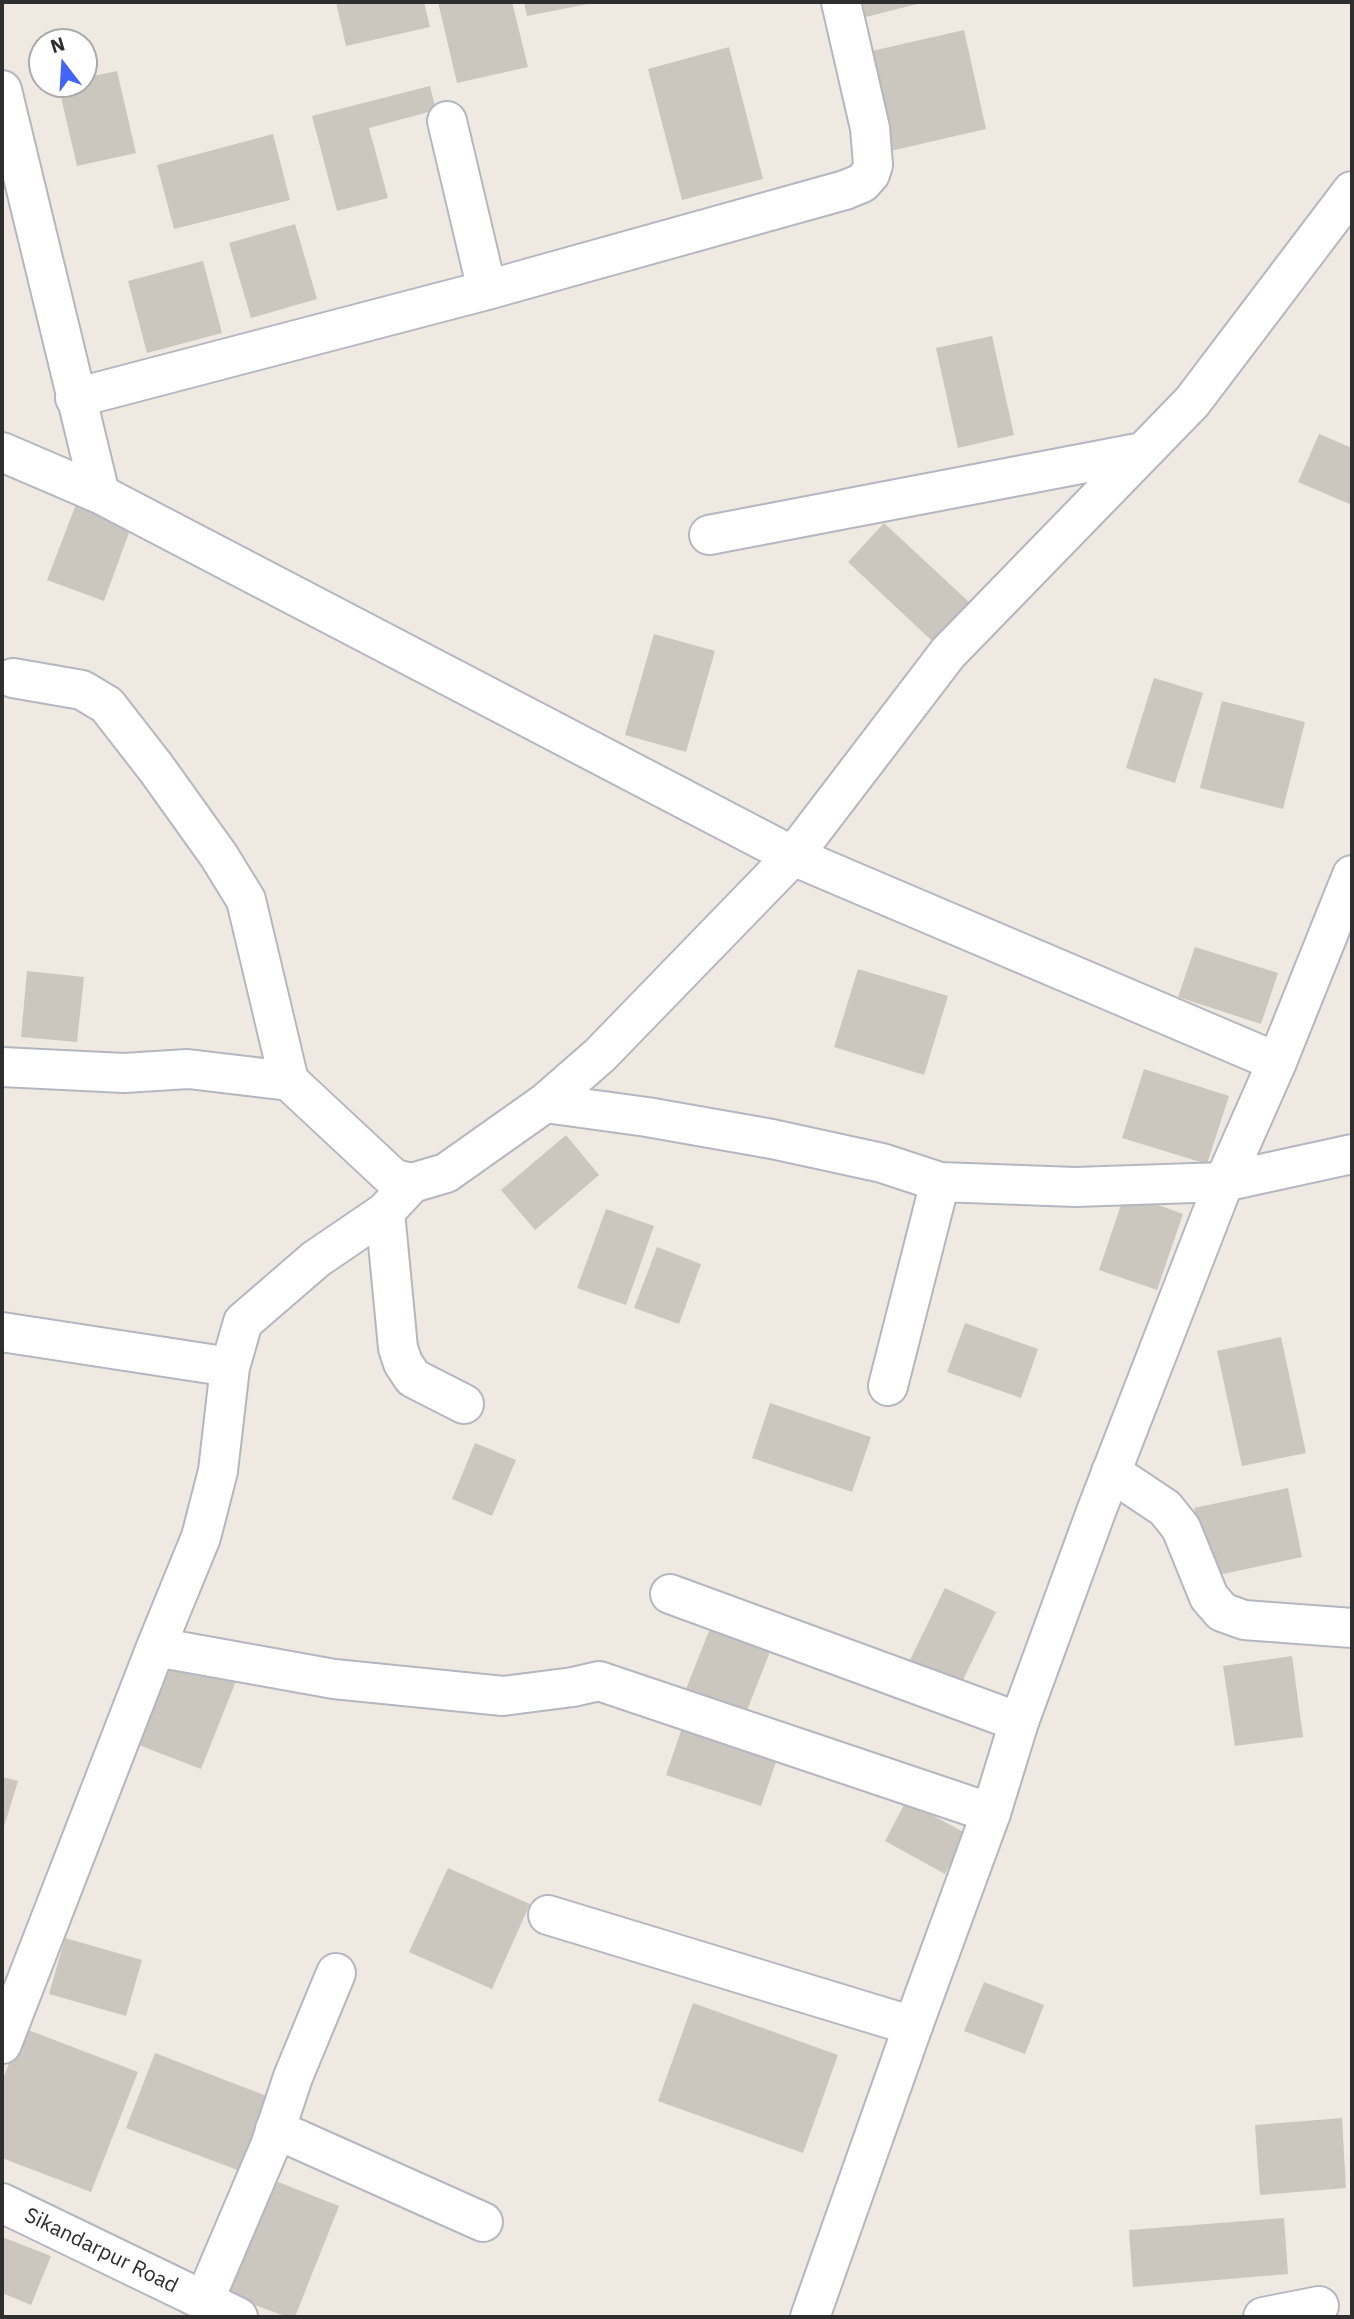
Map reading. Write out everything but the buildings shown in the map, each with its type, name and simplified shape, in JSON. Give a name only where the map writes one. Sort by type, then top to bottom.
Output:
[{"type":"street","points":[[75,398],[487,290],[832,194],[862,183],[870,174],[873,165],[870,128],[841,2]]},
{"type":"street","points":[[2,90],[100,494]]},
{"type":"street","points":[[447,121],[487,290]]},
{"type":"street","points":[[13,678],[82,690],[107,705],[219,856],[246,900],[289,1081],[394,1179],[412,1183],[446,1173],[545,1103],[600,1055],[793,856],[948,653],[1192,402],[1352,191]]},
{"type":"street","points":[[2,452],[100,494],[793,856],[1277,1062]]},
{"type":"street","points":[[709,535],[1143,452]]},
{"type":"street","points":[[810,2317],[991,1813],[1019,1722],[1111,1472],[1224,1182],[1277,1062],[1352,874]]},
{"type":"street","points":[[2,1067],[124,1073],[188,1069],[289,1081]]},
{"type":"street","points":[[545,1103],[647,1117],[772,1139],[882,1163],[940,1182],[1075,1187],[1224,1182],[1352,1154]]},
{"type":"street","points":[[888,1386],[940,1182]]},
{"type":"street","points":[[6,2021],[201,1536],[218,1471],[230,1367],[243,1322],[316,1259],[385,1212],[412,1183]]},
{"type":"street","points":[[385,1212],[398,1348],[403,1363],[413,1378],[464,1404]]},
{"type":"street","points":[[2,1332],[230,1367]]},
{"type":"street","points":[[1111,1472],[1165,1508],[1173,1518],[1186,1539],[1209,1597],[1222,1612],[1244,1620],[1352,1628]]},
{"type":"street","points":[[670,1594],[1019,1722]]},
{"type":"street","points":[[156,1647],[334,1679],[503,1696],[599,1681],[991,1813]]},
{"type":"street","points":[[548,1915],[913,2026]]},
{"type":"street","points":[[221,2309],[275,2129],[293,2077],[336,1973]]},
{"type":"street","points":[[275,2129],[483,2222]]},
{"type":"street","name":"Sikandarpur Road","points":[[2,2203],[221,2309]]},
{"type":"street","points":[[1263,2317],[1319,2306]]}]
